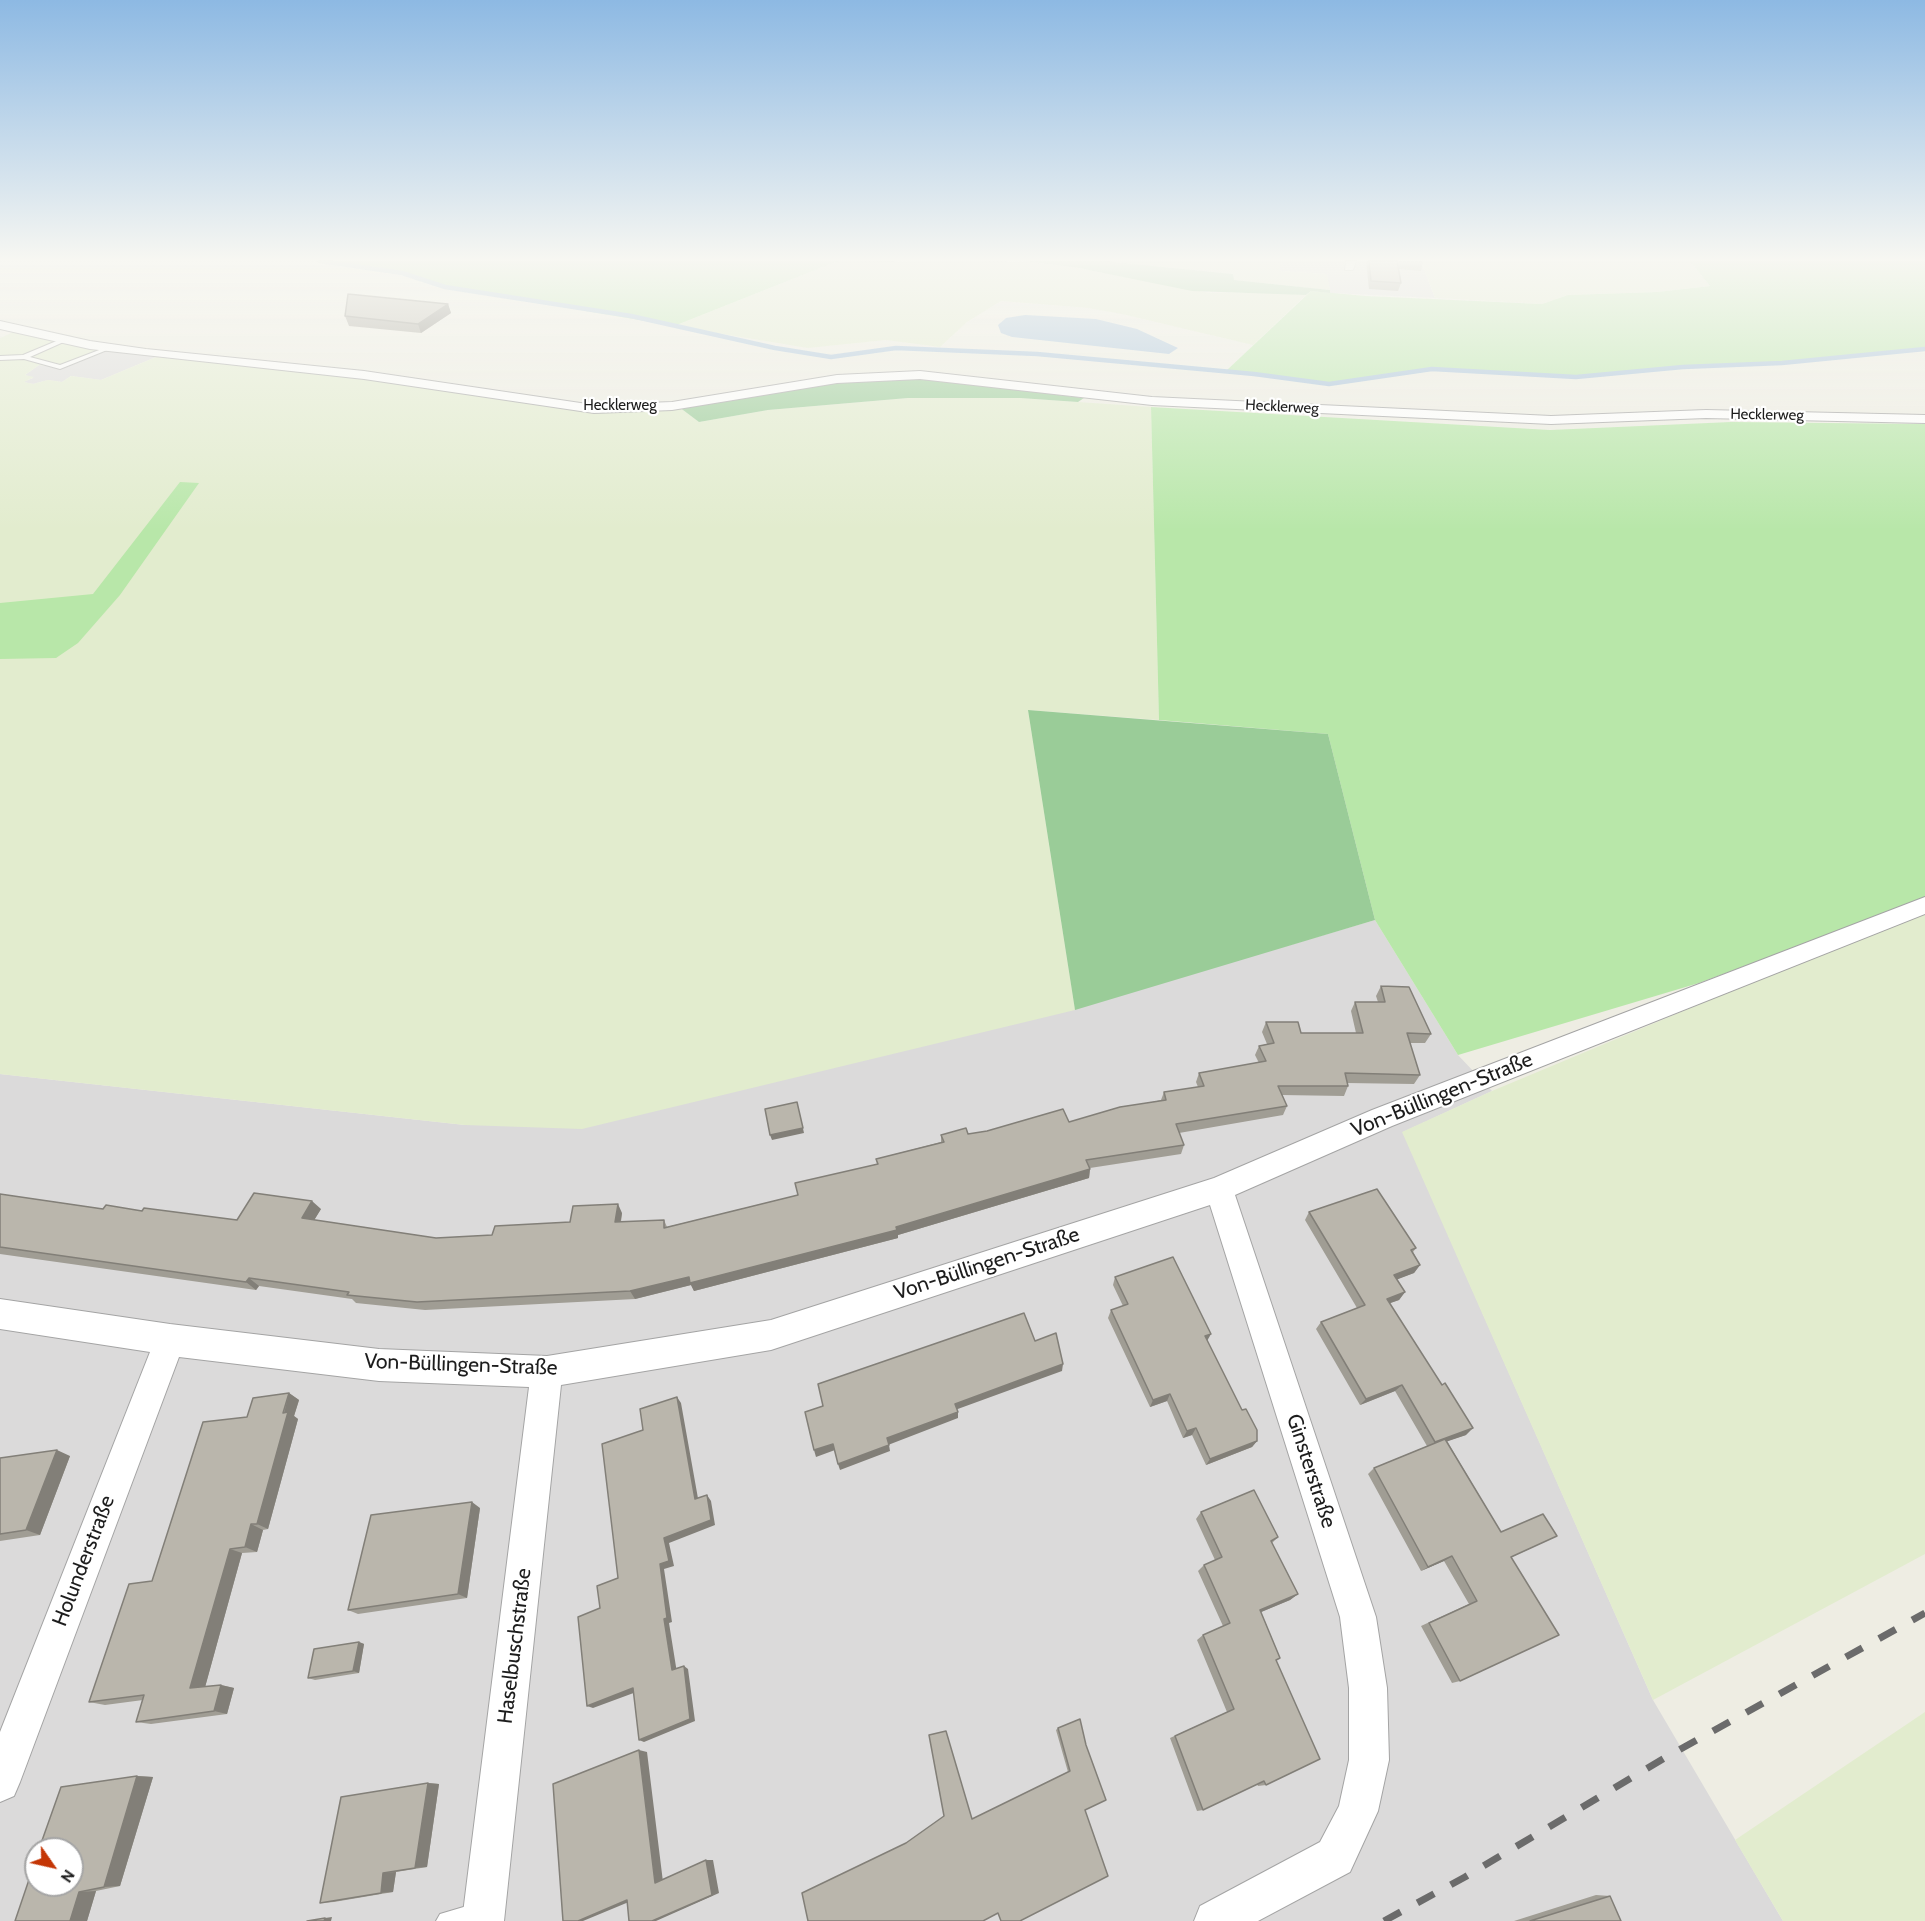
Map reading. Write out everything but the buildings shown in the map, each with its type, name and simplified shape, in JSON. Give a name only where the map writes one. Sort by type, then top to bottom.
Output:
[{"type":"street","name":"Hecklerweg","points":[[129,351],[192,359],[364,375],[594,408],[672,406],[837,379],[920,375],[1152,401],[1492,418],[1551,420],[1706,414],[1925,419]]},
{"type":"street","name":"Von-Büllingen-Straße","points":[[0,1314],[170,1340],[379,1365],[548,1372],[771,1335],[1219,1189],[1382,1118],[1925,905]]},
{"type":"street","name":"Ginsterstraße","points":[[1215,1921],[1335,1857],[1358,1811],[1369,1760],[1368,1688],[1358,1617],[1219,1189]]},
{"type":"street","name":"Holunderstraße","points":[[0,1782],[170,1340]]},
{"type":"street","name":"Haselbuschstraße","points":[[484,1917],[548,1372]]},
{"type":"lane","points":[[24,357],[39,351]]},
{"type":"lane","points":[[0,358],[24,357],[60,367],[102,351]]},
{"type":"lane","points":[[447,1921],[484,1917]]},
{"type":"shaded area","points":[[107,351],[156,357],[101,380],[71,376],[62,382],[48,380],[33,384],[23,382],[33,378],[25,375],[39,365],[64,368]]},
{"type":"shaded area","points":[[1375,920],[1458,1055],[1492,1091],[1403,1132],[1653,1700],[1783,1921],[0,1921],[0,1074],[465,1125],[1051,1015]]},
{"type":"green space","points":[[0,351],[107,351],[64,368],[39,365],[25,375],[34,377],[24,382],[33,384],[48,380],[62,382],[71,376],[101,380],[156,357],[374,379],[594,412],[679,407],[699,422],[768,410],[908,398],[1020,398],[1151,407],[1159,720],[1028,710],[1075,1010],[582,1129],[465,1125],[0,1074]]},
{"type":"green space","points":[[1248,351],[1908,351],[1782,363],[1683,367],[1576,377],[1432,369],[1329,384],[1226,371]]},
{"type":"green space","points":[[919,378],[1084,398],[1078,402],[1020,398],[908,398],[768,410],[699,422],[679,407],[824,383]]},
{"type":"green space","points":[[1151,407],[1550,430],[1731,422],[1925,424],[1925,899],[1699,983],[1458,1055],[1375,920],[1328,734],[1159,720]]},
{"type":"green space","points":[[180,482],[199,483],[120,595],[78,643],[56,658],[0,659],[0,603],[93,594]]},
{"type":"green space","points":[[1028,710],[1328,734],[1375,920],[1075,1010]]},
{"type":"green space","points":[[1925,910],[1925,1554],[1653,1700],[1402,1132],[1492,1091]]},
{"type":"green space","points":[[1925,1712],[1925,1921],[1783,1921],[1735,1840]]},
{"type":"water","points":[[1138,351],[1174,351],[1169,354]]},
{"type":"waterway","points":[[791,351],[831,357],[877,351]]},
{"type":"waterway","points":[[958,351],[1037,354],[1254,374],[1329,384],[1432,369],[1576,377],[1683,367],[1782,363],[1908,351]]},
{"type":"railway","points":[[1384,1921],[1465,1877],[1668,1756],[1925,1613]]}]
